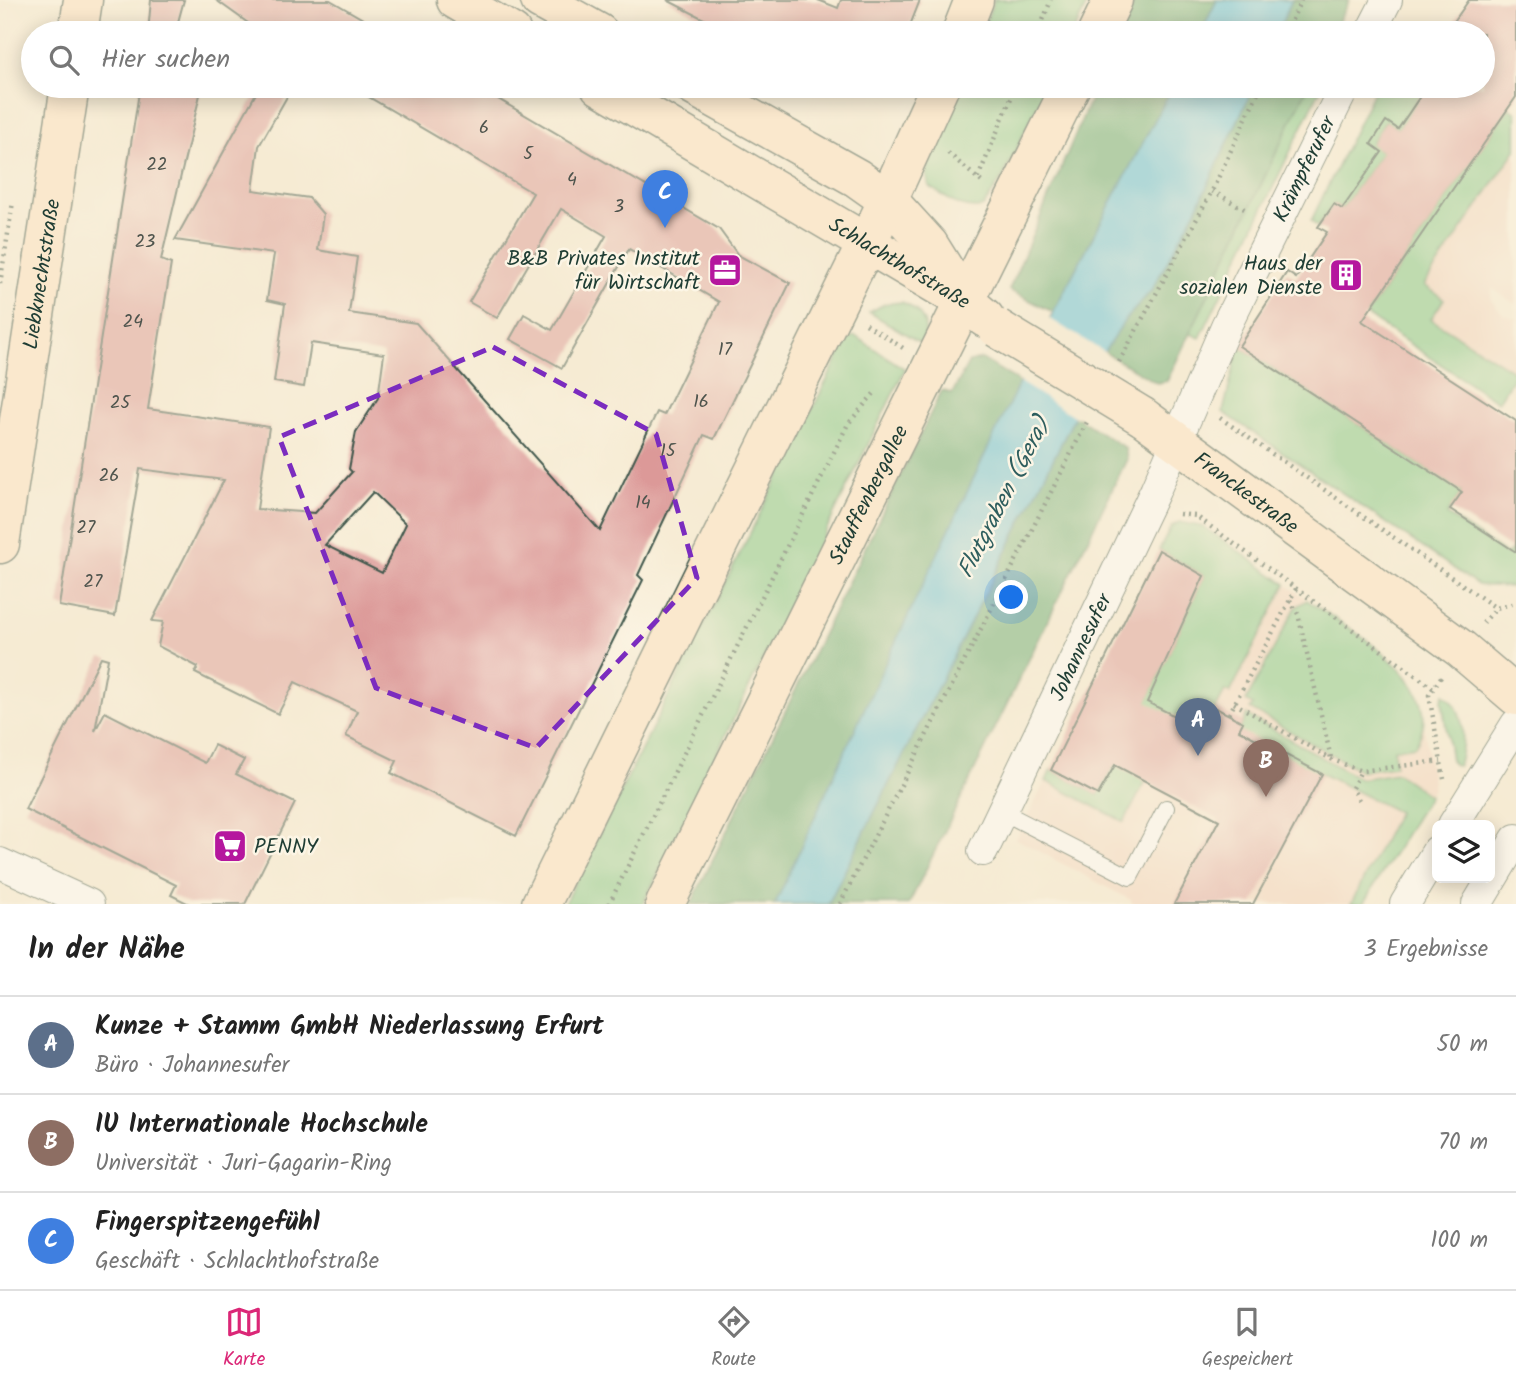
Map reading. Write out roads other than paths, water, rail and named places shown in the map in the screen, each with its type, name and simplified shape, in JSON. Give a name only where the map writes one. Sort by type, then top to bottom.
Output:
[{"type":"main road","points":[[80,21],[83,0]]},
{"type":"main road","points":[[456,0],[492,21]]},
{"type":"main road","points":[[540,0],[578,21]]},
{"type":"main road","points":[[966,21],[974,0]]},
{"type":"main road","points":[[1103,21],[1114,0]]},
{"type":"main road","name":"Liebknechtstraße","points":[[0,544],[68,98]]},
{"type":"main road","name":"Schlachthofstraße","points":[[620,98],[864,245],[965,302]]},
{"type":"main road","name":"Schlachthofstraße","points":[[714,98],[857,178],[888,200],[929,245],[965,302]]},
{"type":"main road","points":[[541,904],[888,200],[935,98]]},
{"type":"main road","name":"Stauffenbergallee","points":[[665,904],[1065,98]]},
{"type":"main road","name":"Franckestraße","points":[[965,302],[997,328],[1143,417],[1461,649],[1516,696]]},
{"type":"street","points":[[1376,21],[1387,0]]},
{"type":"street","name":"Krämpferufer","points":[[1177,442],[1193,399],[1339,98]]},
{"type":"street","name":"Johannesufer","points":[[983,851],[1177,442]]},
{"type":"street","points":[[1456,820],[1516,724]]},
{"type":"street","points":[[1477,904],[1516,839]]},
{"type":"street","points":[[1405,904],[1432,859]]},
{"type":"street","points":[[0,863],[89,904]]},
{"type":"lane","points":[[1003,812],[1130,877],[1166,808]]},
{"type":"water","points":[[1217,0],[1292,0],[1282,21],[1207,21]]},
{"type":"water","name":"Flutgraben (Gera)","points":[[1167,98],[1248,98],[1196,210],[1151,291],[1125,320],[1104,352],[1075,416],[828,904],[775,904],[883,668],[1053,312]]},
{"type":"place","name":"Fingerspitzengefühl","points":[[665,228]]},
{"type":"place","name":"B&B Privates Institut für Wirtschaft","points":[[725,270]]},
{"type":"place","name":"Haus der sozialen Dienste","points":[[1346,275]]},
{"type":"place","name":"Kunze + Stamm GmbH Niederlassung Erfurt","points":[[1198,756]]},
{"type":"place","name":"IU Internationale Hochschule","points":[[1266,797]]},
{"type":"place","name":"PENNY","points":[[230,846]]}]
